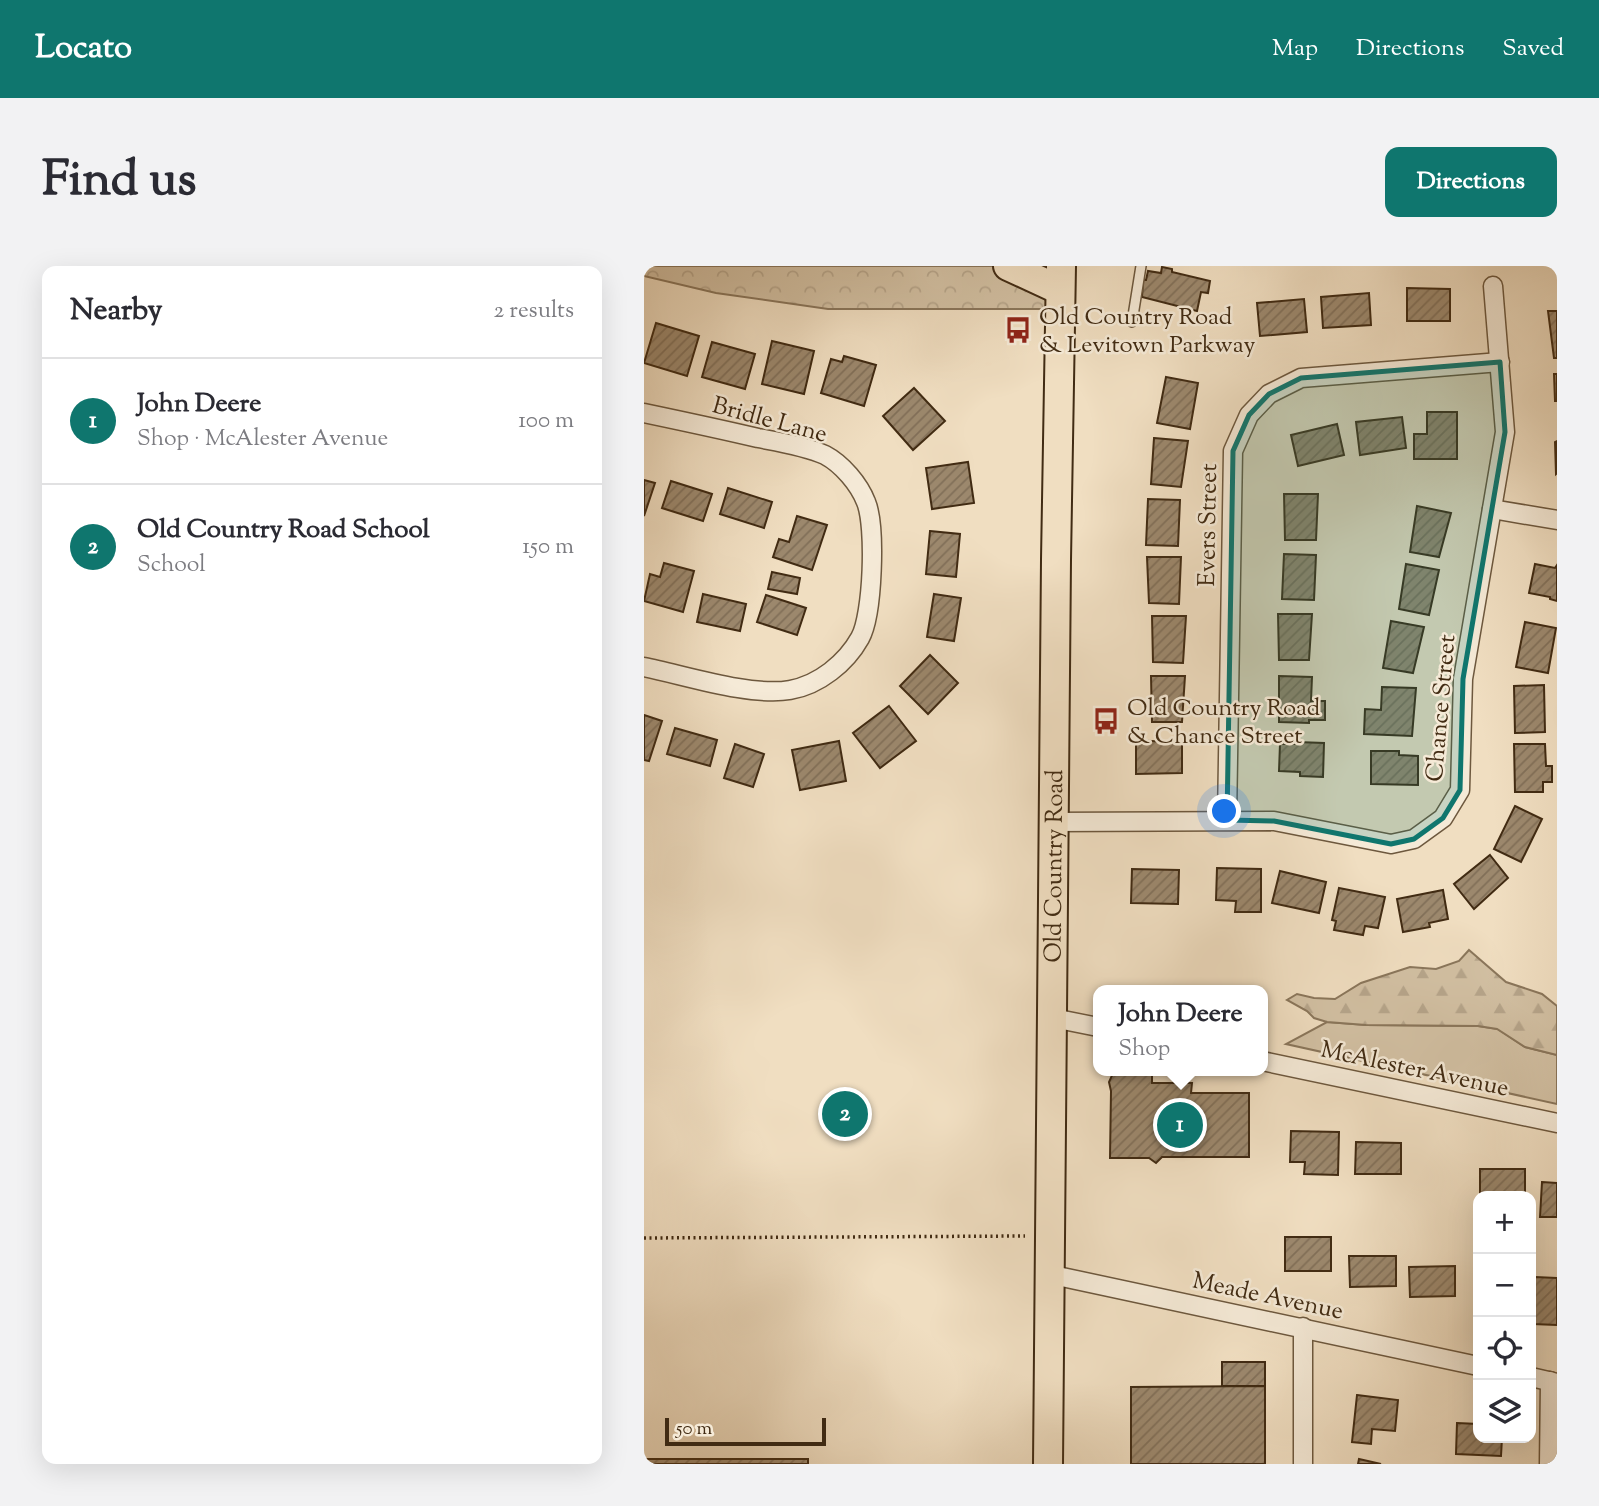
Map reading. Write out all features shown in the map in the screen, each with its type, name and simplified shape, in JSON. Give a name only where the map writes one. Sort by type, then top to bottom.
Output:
[{"type":"main road","points":[[1008,266],[1061,278]]},
{"type":"main road","name":"Old Country Road","points":[[1048,1464],[1048,1236],[1061,278]]},
{"type":"street","name":"Chance Street","points":[[1053,822],[1274,821],[1391,844],[1414,839],[1443,818],[1460,789],[1463,679],[1505,432],[1493,286]]},
{"type":"street","name":"Evers Street","points":[[1227,820],[1233,451],[1249,415],[1269,394],[1301,378],[1500,362]]},
{"type":"street","name":"Bridle Lane","points":[[644,413],[781,443],[825,456],[853,478],[867,502],[871,579],[866,622],[860,638],[836,668],[817,680],[790,690],[759,690],[644,667]]},
{"type":"street","points":[[1492,509],[1557,520]]},
{"type":"street","points":[[1053,1018],[1093,1026]]},
{"type":"street","name":"McAlester Avenue","points":[[1268,1062],[1557,1123]]},
{"type":"street","name":"Meade Avenue","points":[[1048,1274],[1473,1365]]},
{"type":"street","points":[[1303,1327],[1303,1464]]},
{"type":"street","points":[[1549,1464],[1553,1382]]},
{"type":"lane","points":[[1132,322],[1141,266]]},
{"type":"path","points":[[644,1238],[1048,1236]]},
{"type":"highlighted area","points":[[1500,362],[1505,432],[1463,679],[1460,790],[1443,818],[1414,839],[1391,844],[1274,821],[1227,820],[1233,451],[1249,415],[1269,394],[1301,378]]},
{"type":"green space","points":[[644,266],[1056,266],[1057,309],[828,309],[716,293],[644,276]]},
{"type":"green space","points":[[1469,950],[1506,982],[1542,994],[1557,1006],[1557,1055],[1525,1047],[1497,1029],[1478,1026],[1327,1022],[1314,1018],[1287,1000],[1297,994],[1335,999],[1361,983],[1410,967],[1436,969],[1459,961]]},
{"type":"green space","points":[[1327,1022],[1478,1026],[1498,1029],[1525,1047],[1557,1055],[1557,1104],[1286,1044]]},
{"type":"building","points":[[1162,267],[1210,281],[1208,293],[1201,292],[1197,311],[1142,297],[1143,280],[1146,280],[1148,271],[1161,273]]},
{"type":"building","points":[[1407,288],[1450,289],[1450,321],[1407,321]]},
{"type":"building","points":[[1369,293],[1371,325],[1323,328],[1321,297]]},
{"type":"building","points":[[1304,299],[1307,332],[1260,336],[1257,303]]},
{"type":"building","points":[[1548,311],[1557,311],[1557,358],[1554,358]]},
{"type":"building","points":[[656,323],[699,336],[687,376],[644,363]]},
{"type":"building","points":[[772,341],[814,351],[804,394],[762,384]]},
{"type":"building","points":[[712,342],[755,354],[745,389],[702,377]]},
{"type":"building","points":[[844,356],[876,365],[864,406],[821,393],[831,359],[842,362]]},
{"type":"building","points":[[1554,374],[1557,374],[1557,401],[1555,401]]},
{"type":"building","points":[[1166,377],[1198,383],[1190,429],[1157,423]]},
{"type":"building","points":[[914,388],[945,421],[913,450],[883,416]]},
{"type":"building","points":[[1427,412],[1457,412],[1457,459],[1414,459],[1414,434],[1427,434]]},
{"type":"building","points":[[1402,417],[1406,448],[1360,455],[1356,422]]},
{"type":"building","points":[[1337,424],[1344,455],[1298,466],[1291,435]]},
{"type":"building","points":[[1154,438],[1188,441],[1181,487],[1151,484]]},
{"type":"building","points":[[1557,441],[1557,473],[1556,474],[1555,442]]},
{"type":"building","points":[[968,462],[974,503],[932,509],[926,468]]},
{"type":"building","points":[[644,480],[655,483],[644,516]]},
{"type":"building","points":[[671,481],[712,494],[703,521],[662,508]]},
{"type":"building","points":[[728,488],[772,502],[764,528],[720,514]]},
{"type":"building","points":[[1284,494],[1318,494],[1316,540],[1285,540]]},
{"type":"building","points":[[1148,499],[1180,500],[1178,546],[1146,545]]},
{"type":"building","points":[[1417,506],[1451,513],[1439,557],[1410,552]]},
{"type":"building","points":[[797,516],[827,525],[812,570],[773,557],[779,539],[789,542]]},
{"type":"building","points":[[930,531],[960,534],[956,577],[926,574]]},
{"type":"building","points":[[1284,554],[1316,555],[1314,600],[1282,599]]},
{"type":"building","points":[[1147,557],[1181,557],[1179,604],[1149,603]]},
{"type":"building","points":[[664,563],[694,571],[683,612],[644,601],[650,574],[660,577]]},
{"type":"building","points":[[1406,564],[1439,570],[1429,615],[1399,609]]},
{"type":"building","points":[[1535,564],[1555,568],[1557,565],[1557,601],[1529,593]]},
{"type":"building","points":[[772,572],[800,578],[797,594],[768,589]]},
{"type":"building","points":[[703,594],[746,604],[740,631],[697,622]]},
{"type":"building","points":[[934,594],[961,598],[954,641],[927,637]]},
{"type":"building","points":[[766,595],[806,608],[797,635],[757,622]]},
{"type":"building","points":[[1278,614],[1312,614],[1309,660],[1279,660]]},
{"type":"building","points":[[1152,616],[1186,616],[1183,663],[1153,662]]},
{"type":"building","points":[[1391,621],[1424,627],[1413,673],[1383,668]]},
{"type":"building","points":[[1525,622],[1556,628],[1548,673],[1516,667]]},
{"type":"building","points":[[930,655],[958,683],[928,714],[900,686]]},
{"type":"building","points":[[1151,676],[1185,676],[1182,722],[1152,722]]},
{"type":"building","points":[[1279,676],[1312,677],[1311,701],[1325,701],[1325,720],[1309,720],[1309,723],[1279,722]]},
{"type":"building","points":[[1544,685],[1545,732],[1515,733],[1514,686]]},
{"type":"building","points":[[1382,687],[1416,688],[1412,736],[1364,734],[1365,709],[1381,710]]},
{"type":"building","points":[[889,706],[916,741],[880,768],[853,733]]},
{"type":"building","points":[[644,715],[662,721],[649,761],[644,760]]},
{"type":"building","points":[[675,728],[717,740],[710,766],[667,754]]},
{"type":"building","points":[[1136,740],[1182,743],[1182,773],[1136,774]]},
{"type":"building","points":[[839,741],[846,781],[800,790],[792,750]]},
{"type":"building","points":[[1324,743],[1323,777],[1300,776],[1300,772],[1279,771],[1280,744]]},
{"type":"building","points":[[735,744],[764,754],[753,787],[724,778]]},
{"type":"building","points":[[1514,744],[1545,744],[1546,766],[1552,766],[1552,782],[1543,782],[1543,792],[1515,792]]},
{"type":"building","points":[[1371,751],[1399,751],[1399,755],[1418,756],[1418,785],[1371,784]]},
{"type":"building","points":[[1515,806],[1542,819],[1521,862],[1494,849]]},
{"type":"building","points":[[1490,855],[1508,878],[1474,909],[1454,884]]},
{"type":"building","points":[[1217,868],[1261,869],[1261,912],[1235,912],[1236,901],[1216,900]]},
{"type":"building","points":[[1132,869],[1179,870],[1178,904],[1131,903]]},
{"type":"building","points":[[1280,871],[1326,882],[1319,913],[1272,903]]},
{"type":"building","points":[[1339,888],[1385,897],[1378,928],[1365,926],[1363,935],[1334,930],[1336,921],[1332,920]]},
{"type":"building","points":[[1443,890],[1448,919],[1429,923],[1430,927],[1403,932],[1397,899]]},
{"type":"building","points":[[1112,1076],[1152,1076],[1152,1083],[1192,1083],[1191,1093],[1249,1093],[1249,1157],[1162,1157],[1156,1163],[1149,1158],[1110,1158],[1109,1082]]},
{"type":"building","points":[[1291,1131],[1339,1132],[1338,1175],[1304,1174],[1305,1162],[1290,1162]]},
{"type":"building","points":[[1356,1142],[1401,1143],[1401,1174],[1355,1174]]},
{"type":"building","points":[[1480,1169],[1525,1169],[1525,1191],[1480,1191]]},
{"type":"building","points":[[1542,1182],[1557,1183],[1557,1217],[1540,1217]]},
{"type":"building","points":[[1285,1237],[1331,1237],[1331,1271],[1285,1271]]},
{"type":"building","points":[[1349,1256],[1396,1256],[1396,1286],[1350,1287]]},
{"type":"building","points":[[1455,1266],[1455,1296],[1410,1297],[1409,1267]]},
{"type":"building","points":[[1536,1277],[1557,1278],[1557,1325],[1536,1324]]},
{"type":"building","points":[[1222,1362],[1265,1362],[1265,1386],[1222,1386]]},
{"type":"building","points":[[1265,1386],[1265,1464],[1131,1464],[1131,1387]]},
{"type":"building","points":[[1357,1395],[1398,1400],[1395,1431],[1372,1429],[1371,1444],[1352,1442]]},
{"type":"building","points":[[1457,1423],[1473,1424],[1473,1443],[1502,1443],[1501,1456],[1456,1454]]},
{"type":"building","points":[[644,1459],[808,1459],[808,1464],[644,1464]]},
{"type":"building","points":[[1359,1459],[1381,1464],[1358,1464]]},
{"type":"place","name":"Old Country Road & Levitown Parkway","points":[[1018,330]]},
{"type":"place","name":"Old Country Road & Chance Street","points":[[1106,721]]},
{"type":"place","name":"Old Country Road School","points":[[845,1114]]},
{"type":"place","name":"John Deere","points":[[1180,1125]]}]
